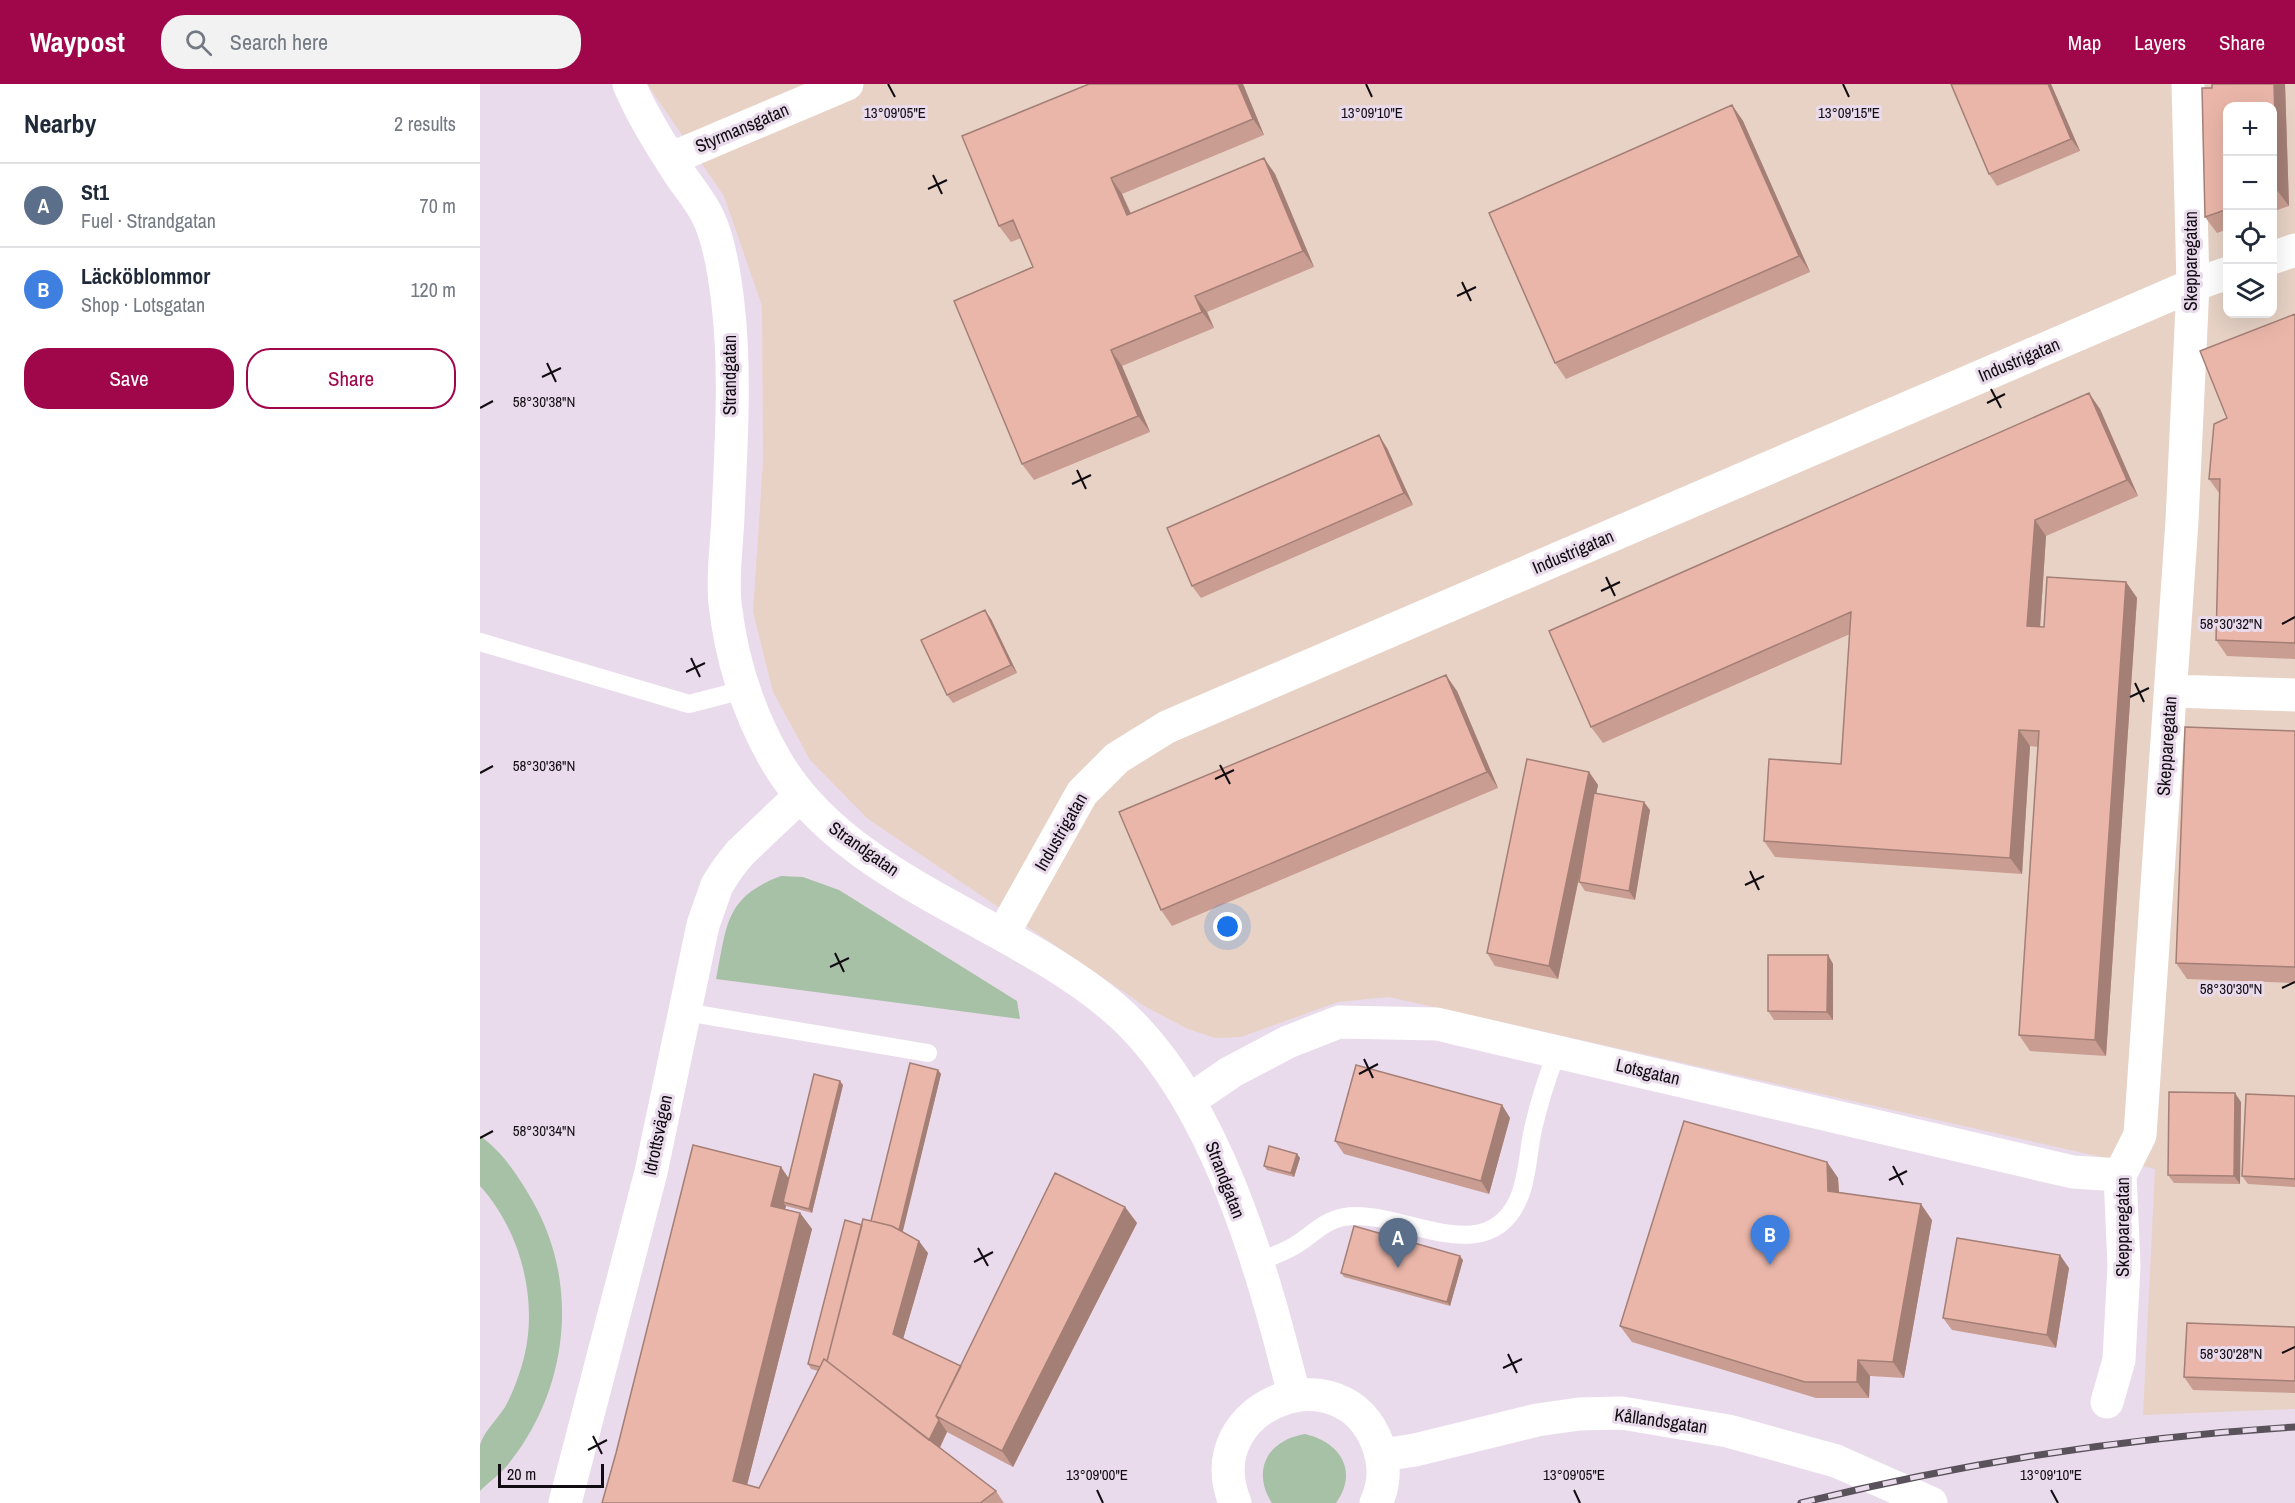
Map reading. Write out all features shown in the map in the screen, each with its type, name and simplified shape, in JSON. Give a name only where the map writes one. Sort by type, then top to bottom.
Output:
[{"type":"street","name":"Strandgatan","points":[[629,84],[670,159],[710,219],[728,304],[731,349],[725,600],[743,690],[776,760],[800,796],[830,828],[859,849],[1003,934],[1114,1008],[1143,1037],[1190,1100],[1221,1166],[1257,1263],[1294,1395]]},
{"type":"street","name":"Styrmansgatan","points":[[670,159],[847,84]]},
{"type":"street","name":"Skepparegatan","points":[[2107,1402],[2119,1360],[2124,1266],[2120,1175],[2140,1135],[2182,521],[2193,285],[2188,84]]},
{"type":"street","points":[[2277,256],[2295,250]]},
{"type":"street","name":"Industrigatan","points":[[1003,934],[1082,793],[1117,758],[1167,727],[2193,285],[2223,275]]},
{"type":"street","points":[[2171,691],[2295,695]]},
{"type":"street","name":"Idrottsvägen","points":[[565,1503],[651,1172],[703,925],[717,885],[740,853],[800,796]]},
{"type":"street","name":"Lotsgatan","points":[[1190,1100],[1231,1072],[1288,1042],[1339,1022],[1437,1024],[2073,1172],[2120,1175]]},
{"type":"street","points":[[1224,1499],[1228,1463],[1236,1436],[1246,1421],[1260,1409],[1276,1400],[1294,1395],[1314,1394],[1332,1398],[1350,1408],[1365,1421],[1375,1437],[1382,1455],[1384,1475],[1376,1503]]},
{"type":"street","name":"Kållandsgatan","points":[[1382,1455],[1415,1450],[1537,1420],[1579,1414],[1622,1413],[1728,1431],[1836,1461],[1931,1503]]},
{"type":"lane","points":[[480,642],[689,704],[743,690]]},
{"type":"lane","points":[[685,1012],[928,1053]]},
{"type":"lane","points":[[1257,1263],[1296,1246],[1324,1223],[1344,1217],[1365,1216],[1435,1232],[1478,1236],[1502,1224],[1518,1200],[1541,1097],[1557,1051]]},
{"type":"shaded area","points":[[647,84],[2295,84],[2295,1409],[2143,1415],[2155,1169],[1389,997],[1338,1002],[1241,1037],[1215,1038],[1188,1029],[1146,1007],[868,819],[810,760],[773,692],[753,612],[763,461],[762,306],[724,196]]},
{"type":"green space","points":[[781,876],[803,877],[839,890],[1017,1001],[1020,1019],[716,979],[731,915],[748,894],[762,884]]},
{"type":"green space","points":[[480,1136],[496,1149],[509,1165],[532,1200],[547,1232],[557,1265],[562,1300],[561,1334],[556,1368],[545,1401],[530,1433],[510,1462],[480,1491],[480,1445],[487,1431],[505,1407],[515,1386],[527,1342],[529,1318],[524,1270],[516,1247],[495,1204],[480,1186]]},
{"type":"green space","points":[[1305,1434],[1328,1444],[1342,1460],[1346,1469],[1343,1491],[1336,1503],[1272,1503],[1263,1479],[1263,1468],[1267,1458],[1281,1443]]},
{"type":"building","points":[[1089,84],[1238,84],[1253,119],[1111,178],[1127,215],[1264,158],[1303,251],[1195,296],[1202,312],[1111,350],[1138,416],[1022,464],[954,301],[1033,267],[1013,220],[999,226],[962,136]]},
{"type":"building","points":[[1951,84],[2048,84],[2071,139],[1989,174]]},
{"type":"building","points":[[2212,84],[2274,84],[2275,102],[2223,102],[2223,211],[2205,217],[2202,88],[2212,88]]},
{"type":"building","points":[[1732,105],[1799,256],[1555,363],[1489,213]]},
{"type":"building","points":[[2295,314],[2295,643],[2216,640],[2220,479],[2209,479],[2214,424],[2227,418],[2200,351]]},
{"type":"building","points":[[2089,393],[2127,480],[2035,520],[2027,626],[2044,627],[2047,577],[2126,582],[2095,1040],[2019,1035],[2039,731],[2019,730],[2010,858],[1764,841],[1769,759],[1841,764],[1851,612],[1591,727],[1549,631]]},
{"type":"building","points":[[1379,435],[1404,493],[1192,586],[1167,528]]},
{"type":"building","points":[[985,610],[1011,665],[947,695],[921,640]]},
{"type":"building","points":[[1446,675],[1487,772],[1161,910],[1119,812]]},
{"type":"building","points":[[2185,727],[2295,731],[2295,967],[2176,963]]},
{"type":"building","points":[[1527,759],[1589,772],[1549,966],[1487,953]]},
{"type":"building","points":[[1594,793],[1644,802],[1629,891],[1579,882]]},
{"type":"building","points":[[1768,955],[1828,955],[1827,1012],[1768,1011]]},
{"type":"building","points":[[910,1063],[938,1070],[899,1230],[871,1221]]},
{"type":"building","points":[[1356,1065],[1502,1105],[1481,1181],[1335,1141]]},
{"type":"building","points":[[814,1074],[840,1081],[809,1209],[783,1202]]},
{"type":"building","points":[[2169,1092],[2235,1093],[2234,1176],[2168,1175]]},
{"type":"building","points":[[2246,1094],[2295,1096],[2295,1179],[2242,1176]]},
{"type":"building","points":[[1684,1121],[1827,1162],[1828,1191],[1921,1204],[1893,1362],[1858,1360],[1857,1382],[1805,1382],[1620,1326]]},
{"type":"building","points":[[693,1145],[781,1167],[771,1206],[800,1213],[733,1481],[759,1488],[824,1359],[996,1491],[980,1503],[602,1503]]},
{"type":"building","points":[[1269,1146],[1297,1154],[1291,1173],[1264,1166]]},
{"type":"building","points":[[1055,1173],[1125,1207],[1002,1451],[936,1416]]},
{"type":"building","points":[[863,1219],[892,1226],[919,1241],[893,1334],[961,1366],[936,1416],[939,1420],[929,1440],[827,1361]]},
{"type":"building","points":[[845,1220],[862,1225],[827,1361],[824,1359],[820,1367],[808,1364]]},
{"type":"building","points":[[1354,1226],[1460,1256],[1447,1302],[1341,1273]]},
{"type":"building","points":[[1957,1238],[2060,1255],[2047,1335],[1943,1318]]},
{"type":"building","points":[[2187,1323],[2295,1327],[2295,1381],[2184,1377]]},
{"type":"railway","points":[[1801,1503],[1923,1476],[2046,1454],[2171,1437],[2295,1427]]},
{"type":"place","name":"Läcköblommor","points":[[1770,1265]]},
{"type":"place","name":"St1","points":[[1398,1268]]}]
